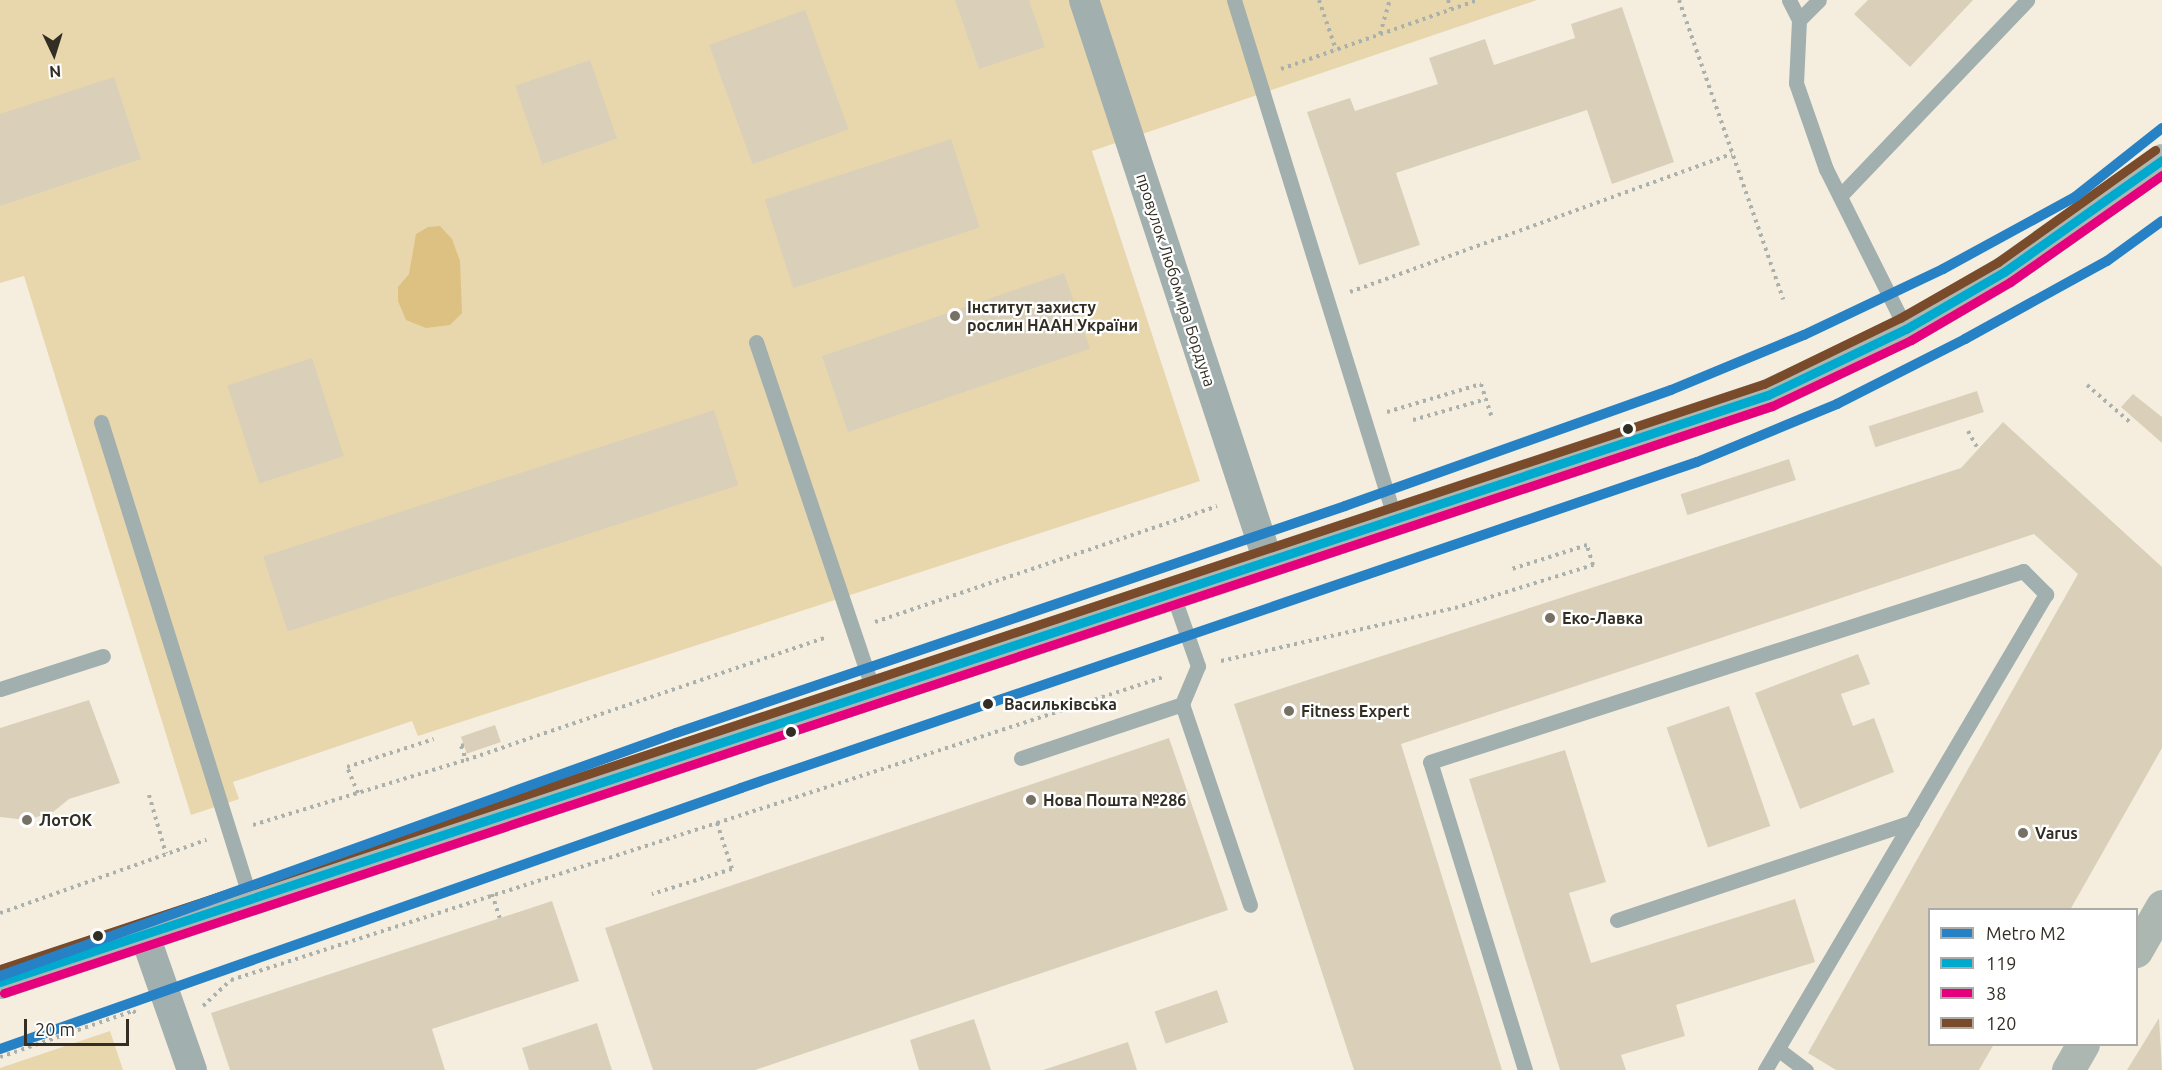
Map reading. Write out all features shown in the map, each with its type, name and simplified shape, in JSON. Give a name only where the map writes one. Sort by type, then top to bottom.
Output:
[{"type":"main road","points":[[0,982],[251,901],[1768,395],[1906,329],[2004,272],[2160,166]]},
{"type":"main road","points":[[2138,948],[2162,906]]},
{"type":"main road","points":[[2068,1070],[2082,1046]]},
{"type":"street","name":"провулок Любомира Бордуна","points":[[1084,0],[1268,561]]},
{"type":"street","points":[[145,936],[192,1070]]},
{"type":"lane","points":[[1234,0],[1395,519]]},
{"type":"lane","points":[[1790,0],[1799,20],[1796,83],[1826,169],[1906,329]]},
{"type":"lane","points":[[1799,20],[1819,0]]},
{"type":"lane","points":[[1840,196],[2027,0]]},
{"type":"lane","points":[[756,342],[873,693]]},
{"type":"lane","points":[[100,422],[227,834],[251,901]]},
{"type":"lane","points":[[1525,1070],[1430,762],[2023,571],[2046,594],[1766,1070]]},
{"type":"lane","points":[[1172,592],[1198,666],[1182,704],[1251,905]]},
{"type":"lane","points":[[0,688],[103,656]]},
{"type":"lane","points":[[1021,758],[1182,704]]},
{"type":"lane","points":[[1617,920],[1912,822]]},
{"type":"lane","points":[[1779,1050],[1806,1070]]},
{"type":"path","points":[[1319,0],[1336,51]]},
{"type":"path","points":[[1379,34],[1390,0]]},
{"type":"path","points":[[1448,0],[1451,9]]},
{"type":"path","points":[[1258,76],[1336,51],[1478,0]]},
{"type":"path","points":[[1679,0],[1783,299]]},
{"type":"path","points":[[1326,300],[1732,154]]},
{"type":"path","points":[[1388,421],[1385,412],[1481,384],[1492,417]]},
{"type":"path","points":[[2087,385],[2130,423]]},
{"type":"path","points":[[1413,420],[1486,399]]},
{"type":"path","points":[[1968,431],[1978,449]]},
{"type":"path","points":[[0,913],[166,854],[466,760],[1228,502]]},
{"type":"path","points":[[1512,569],[1587,545]]},
{"type":"path","points":[[358,793],[347,767],[434,739]]},
{"type":"path","points":[[464,745],[466,760]]},
{"type":"path","points":[[149,795],[166,854]]},
{"type":"path","points":[[202,1006],[231,980],[717,823],[732,869],[652,894]]},
{"type":"path","points":[[492,894],[500,918]]},
{"type":"path","points":[[0,1057],[133,1011],[144,1016]]},
{"type":"shaded area","points":[[0,0],[1537,0],[1092,151],[1200,481],[418,736],[412,721],[233,782],[239,799],[191,815],[24,276],[0,283]]},
{"type":"shaded area","points":[[440,226],[452,239],[460,261],[462,313],[450,325],[426,328],[406,320],[398,301],[398,287],[409,274],[416,234],[428,227]]},
{"type":"shaded area","points":[[110,1031],[123,1070],[0,1070],[0,1068]]},
{"type":"building","points":[[955,0],[1029,0],[1045,47],[979,69]]},
{"type":"building","points":[[1868,0],[1973,0],[1910,67],[1854,14]]},
{"type":"building","points":[[1622,7],[1674,162],[1612,184],[1587,110],[1396,173],[1420,245],[1359,265],[1307,112],[1350,98],[1355,111],[1438,84],[1429,58],[1485,39],[1494,65],[1575,38],[1571,24]]},
{"type":"building","points":[[805,10],[848,129],[753,164],[709,45]]},
{"type":"building","points":[[590,60],[617,138],[542,164],[515,86]]},
{"type":"building","points":[[114,77],[141,159],[0,206],[0,114]]},
{"type":"building","points":[[951,139],[980,227],[793,288],[765,200]]},
{"type":"building","points":[[1064,273],[1090,349],[848,432],[822,356]]},
{"type":"building","points":[[312,358],[344,456],[259,483],[227,386]]},
{"type":"building","points":[[1977,391],[1984,412],[1875,447],[1869,426]]},
{"type":"building","points":[[2133,394],[2162,417],[2162,443],[2121,407]]},
{"type":"building","points":[[714,410],[738,485],[288,632],[263,556]]},
{"type":"building","points":[[2003,422],[2162,567],[2162,748],[2071,908],[1928,908],[1928,1046],[1993,1046],[1979,1070],[1836,1070],[1808,1053],[2078,574],[2034,534],[1401,744],[1502,1070],[1354,1070],[1234,704],[1961,468]]},
{"type":"building","points":[[1789,459],[1796,480],[1687,515],[1681,494]]},
{"type":"building","points":[[1858,654],[1870,684],[1841,694],[1853,726],[1874,718],[1894,772],[1800,809],[1755,693]]},
{"type":"building","points":[[89,700],[120,783],[69,799],[53,812],[27,820],[0,817],[0,728]]},
{"type":"building","points":[[1729,706],[1770,826],[1708,848],[1667,727]]},
{"type":"building","points":[[495,725],[501,742],[467,754],[461,737]]},
{"type":"building","points":[[1169,738],[1228,910],[755,1070],[653,1070],[605,928]]},
{"type":"building","points":[[1565,750],[1606,882],[1569,893],[1591,963],[1795,899],[1815,962],[1676,1005],[1685,1036],[1621,1055],[1626,1070],[1560,1070],[1469,779]]},
{"type":"building","points":[[552,901],[579,981],[432,1029],[445,1070],[230,1070],[211,1013]]},
{"type":"building","points":[[1217,990],[1228,1022],[1166,1044],[1155,1011]]},
{"type":"building","points":[[2159,1018],[2162,1070],[2127,1070]]},
{"type":"building","points":[[974,1019],[991,1070],[919,1070],[910,1040]]},
{"type":"building","points":[[597,1023],[612,1070],[529,1070],[522,1048]]},
{"type":"building","points":[[1128,1042],[1137,1070],[1043,1070]]},
{"type":"metro line","name":"M2","points":[[0,976],[676,733],[1345,506],[1671,390],[1804,335],[1943,269],[2075,197],[2162,128]]},
{"type":"metro line","name":"M2","points":[[0,1049],[741,788],[1697,462],[1837,404],[1965,339],[2107,261],[2162,221]]},
{"type":"transit line","name":"120","points":[[0,969],[1764,384],[1900,318],[1998,262],[2155,150]]},
{"type":"transit line","name":"119","points":[[0,982],[1768,395],[1906,329],[2004,272],[2162,160]]},
{"type":"transit line","name":"38","points":[[4,993],[1772,406],[1911,340],[2010,282],[2162,175]]},
{"type":"place","name":"Інститут захисту рослин НААН України","points":[[955,316]]},
{"type":"place","name":"Еко-Лавка","points":[[1550,618]]},
{"type":"place","name":"Васильківська","points":[[988,704]]},
{"type":"place","name":"Fitness Expert","points":[[1289,711]]},
{"type":"place","name":"Нова Пошта №286","points":[[1031,800]]},
{"type":"place","name":"ЛотОК","points":[[27,820]]},
{"type":"place","name":"Varus","points":[[2023,833]]}]
